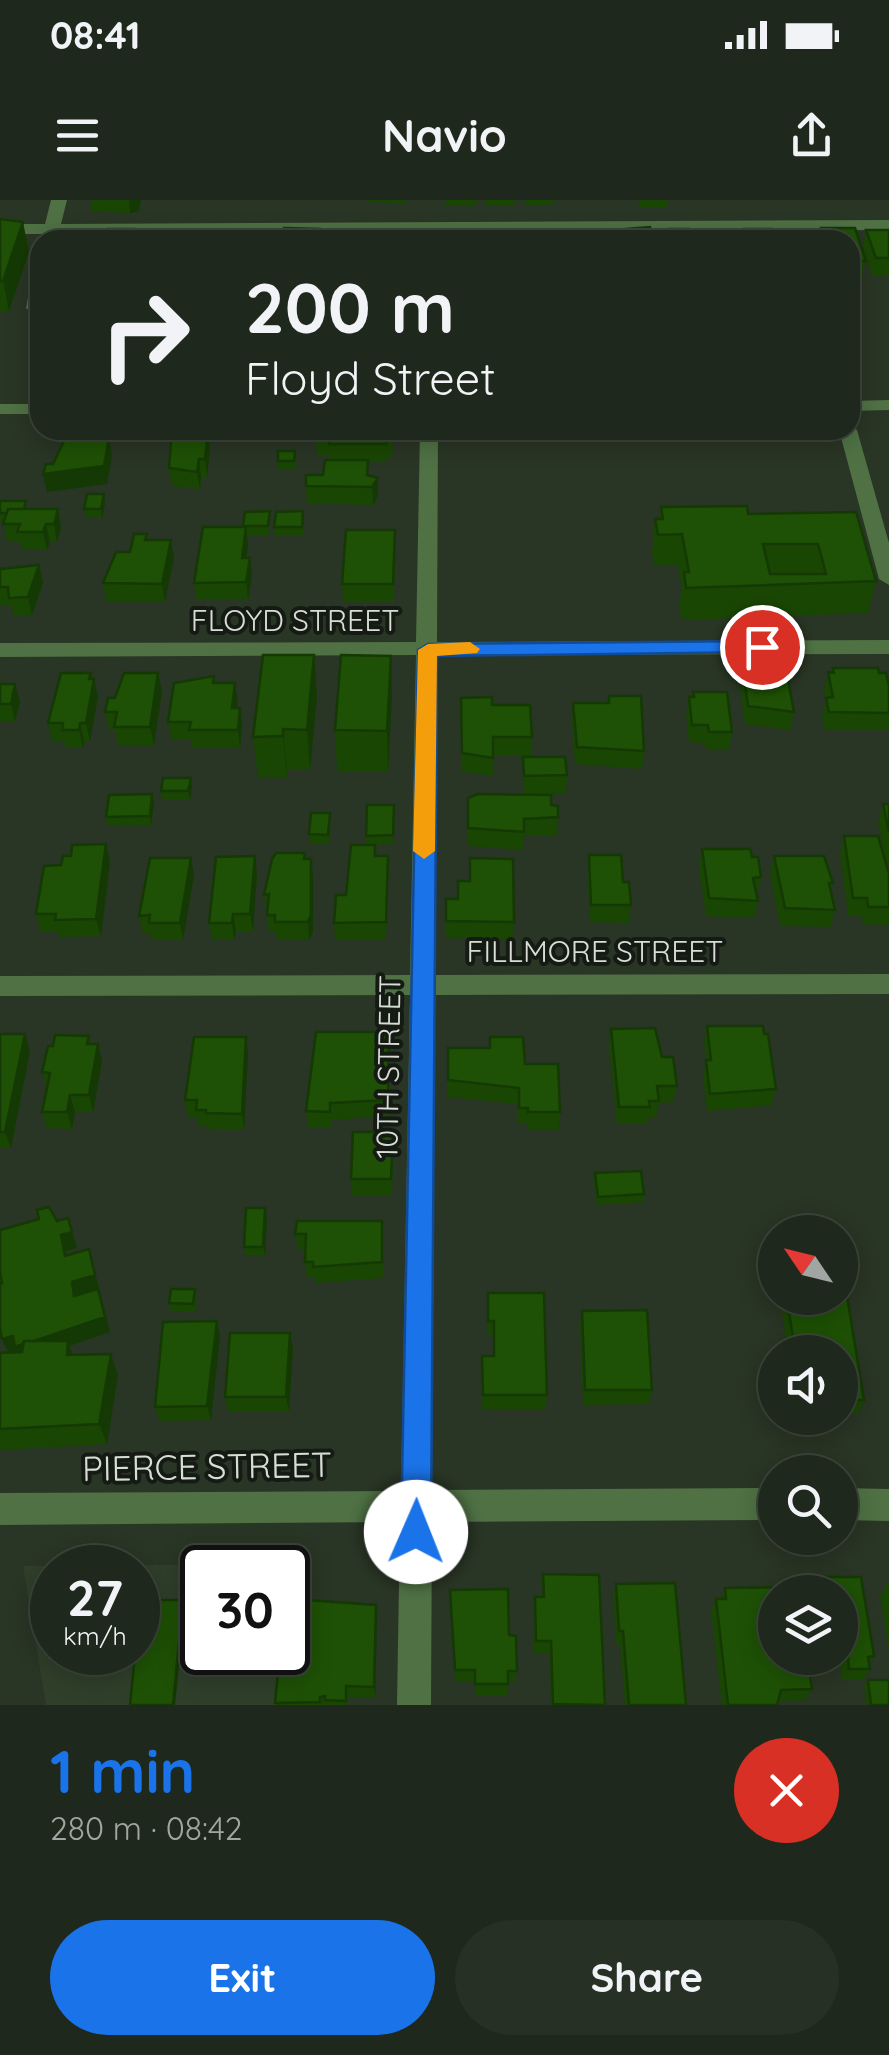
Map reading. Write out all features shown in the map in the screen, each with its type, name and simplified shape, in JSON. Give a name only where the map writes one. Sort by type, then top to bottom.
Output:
[{"type":"street","points":[[52,230],[59,200]]},
{"type":"street","points":[[219,230],[430,225],[889,225]]},
{"type":"street","points":[[0,229],[30,232]]},
{"type":"street","points":[[860,406],[889,405]]},
{"type":"street","points":[[0,409],[30,409]]},
{"type":"street","name":"10TH STREET","points":[[414,1705],[429,440]]},
{"type":"street","points":[[851,440],[889,579]]},
{"type":"street","name":"FLOYD STREET","points":[[0,650],[889,647]]},
{"type":"street","name":"FILLMORE STREET","points":[[0,986],[889,984]]},
{"type":"street","name":"PIERCE STREET","points":[[0,1509],[416,1503],[758,1504]]},
{"type":"street","points":[[858,1504],[889,1504]]},
{"type":"shaded area","points":[[160,1565],[180,1565],[180,1675],[281,1675],[279,1705],[46,1705],[41,1675],[160,1675]]},
{"type":"shaded area","points":[[23,1566],[30,1566],[30,1608]]},
{"type":"building","points":[[0,219],[23,222],[3,281],[0,281]]},
{"type":"building","points":[[821,228],[856,230],[821,230]]},
{"type":"building","points":[[866,230],[889,230],[889,258],[876,258]]},
{"type":"building","points":[[65,440],[109,440],[104,466],[43,474],[46,464],[53,464]]},
{"type":"building","points":[[171,440],[207,440],[205,459],[199,459],[197,472],[169,468]]},
{"type":"building","points":[[329,440],[386,440],[386,444],[329,444]]},
{"type":"building","points":[[278,451],[295,451],[294,461],[278,461]]},
{"type":"building","points":[[325,460],[368,460],[367,475],[378,478],[372,487],[306,486],[306,475],[323,475]]},
{"type":"building","points":[[87,494],[104,494],[101,509],[84,509]]},
{"type":"building","points":[[0,501],[26,501],[24,509],[0,513]]},
{"type":"building","points":[[747,506],[748,514],[856,512],[876,581],[686,588],[684,572],[689,572],[682,534],[658,535],[655,519],[663,519],[661,507]],"holes":[[[763,544],[818,544],[826,574],[770,574]]]},
{"type":"building","points":[[8,509],[58,509],[54,524],[46,524],[43,532],[17,532],[20,524],[3,524]]},
{"type":"building","points":[[270,511],[268,526],[243,526],[245,512]]},
{"type":"building","points":[[303,511],[302,527],[274,527],[276,512]]},
{"type":"building","points":[[203,527],[246,527],[242,558],[250,558],[246,582],[194,583]]},
{"type":"building","points":[[346,530],[395,530],[393,584],[342,584]]},
{"type":"building","points":[[134,534],[147,534],[145,540],[171,540],[162,584],[103,583],[116,552],[130,552]]},
{"type":"building","points":[[39,565],[28,597],[9,598],[8,587],[0,587],[0,569]]},
{"type":"building","points":[[263,655],[314,655],[307,730],[283,729],[283,736],[253,737]]},
{"type":"building","points":[[341,655],[391,656],[387,731],[335,730]]},
{"type":"building","points":[[833,668],[878,668],[879,673],[886,673],[889,713],[829,712],[826,698],[833,697],[828,672],[834,673]]},
{"type":"building","points":[[786,669],[794,712],[748,706],[743,672]]},
{"type":"building","points":[[61,673],[91,673],[89,679],[94,679],[86,723],[80,723],[79,730],[62,730],[63,723],[48,723]]},
{"type":"building","points":[[124,673],[158,673],[150,727],[114,727],[117,712],[105,712],[108,698],[115,698]]},
{"type":"building","points":[[214,676],[213,683],[235,683],[232,708],[240,708],[238,730],[189,730],[191,722],[168,722],[174,683]]},
{"type":"building","points":[[0,684],[15,684],[11,704],[0,704]]},
{"type":"building","points":[[693,692],[727,692],[732,732],[709,732],[708,725],[692,725],[689,697],[694,697]]},
{"type":"building","points":[[609,696],[641,696],[644,751],[577,747],[573,703],[609,703]]},
{"type":"building","points":[[492,697],[492,705],[530,705],[532,737],[493,737],[493,758],[462,753],[461,698]]},
{"type":"building","points":[[523,757],[565,757],[567,775],[524,776]]},
{"type":"building","points":[[163,778],[191,778],[188,791],[161,791]]},
{"type":"building","points":[[152,794],[150,816],[106,817],[109,795]]},
{"type":"building","points":[[478,794],[551,795],[551,805],[558,806],[558,817],[524,819],[524,832],[468,828],[468,798]]},
{"type":"building","points":[[883,804],[889,804],[889,832]]},
{"type":"building","points":[[367,805],[394,805],[393,835],[366,836]]},
{"type":"building","points":[[311,813],[330,813],[328,835],[309,834]]},
{"type":"building","points":[[844,836],[878,836],[889,874],[889,907],[868,907],[867,898],[853,898]]},
{"type":"building","points":[[106,844],[96,919],[55,920],[56,914],[36,914],[44,866],[61,865],[63,856],[71,856],[72,845]]},
{"type":"building","points":[[351,845],[375,845],[375,856],[388,856],[386,922],[334,923],[336,895],[346,895]]},
{"type":"building","points":[[702,849],[750,849],[752,857],[758,857],[761,877],[753,878],[758,901],[709,898]]},
{"type":"building","points":[[276,853],[305,853],[304,859],[311,859],[308,922],[275,922],[275,915],[267,915],[269,894],[264,895]]},
{"type":"building","points":[[589,855],[621,855],[623,882],[629,882],[631,905],[591,905]]},
{"type":"building","points":[[255,856],[250,914],[233,914],[232,923],[209,923],[216,857]]},
{"type":"building","points":[[774,856],[824,856],[833,883],[829,883],[835,910],[785,908]]},
{"type":"building","points":[[150,858],[191,858],[180,923],[149,923],[150,915],[139,916]]},
{"type":"building","points":[[470,858],[513,859],[514,922],[446,921],[446,899],[458,899],[458,881],[470,881]]},
{"type":"building","points":[[707,1026],[763,1026],[764,1034],[768,1034],[776,1089],[710,1094]]},
{"type":"building","points":[[655,1028],[662,1057],[673,1057],[677,1086],[657,1086],[659,1101],[649,1101],[650,1107],[619,1107],[611,1029]]},
{"type":"building","points":[[316,1032],[389,1032],[388,1100],[330,1103],[330,1112],[306,1111]]},
{"type":"building","points":[[0,1034],[25,1034],[5,1132],[0,1132]]},
{"type":"building","points":[[55,1035],[89,1036],[87,1044],[98,1044],[89,1095],[70,1095],[67,1112],[42,1112],[50,1073],[42,1072]]},
{"type":"building","points":[[194,1037],[246,1037],[242,1114],[206,1113],[196,1110],[197,1100],[185,1100]]},
{"type":"building","points":[[490,1037],[523,1037],[525,1064],[558,1064],[560,1112],[528,1112],[528,1108],[519,1108],[519,1088],[448,1080],[448,1048],[490,1048]]},
{"type":"building","points":[[353,1132],[393,1132],[391,1179],[351,1179]]},
{"type":"building","points":[[641,1171],[644,1194],[598,1197],[595,1173]]},
{"type":"building","points":[[49,1207],[57,1221],[68,1218],[72,1232],[61,1235],[65,1256],[89,1249],[95,1275],[72,1282],[74,1296],[98,1289],[105,1317],[15,1347],[13,1336],[2,1339],[0,1328],[0,1230],[39,1219],[37,1210]]},
{"type":"building","points":[[246,1208],[265,1208],[263,1247],[244,1247]]},
{"type":"building","points":[[297,1221],[382,1221],[382,1262],[313,1267],[313,1262],[305,1262],[306,1234],[295,1234]]},
{"type":"building","points":[[171,1289],[195,1289],[193,1304],[169,1303]]},
{"type":"building","points":[[488,1293],[544,1293],[547,1395],[483,1395],[482,1356],[494,1356],[494,1321],[488,1321]]},
{"type":"building","points":[[647,1310],[652,1390],[585,1390],[582,1311]]},
{"type":"building","points":[[790,1315],[850,1315],[853,1335],[792,1335]]},
{"type":"building","points":[[217,1321],[207,1406],[155,1407],[163,1322]]},
{"type":"building","points":[[230,1333],[290,1333],[286,1397],[225,1397]]},
{"type":"building","points":[[24,1341],[68,1341],[67,1355],[111,1354],[99,1424],[0,1429],[0,1353],[22,1352]]},
{"type":"building","points":[[858,1363],[864,1400],[858,1400]]},
{"type":"building","points":[[543,1574],[599,1575],[605,1705],[553,1704],[551,1641],[536,1641],[535,1597],[544,1597]]},
{"type":"building","points":[[858,1577],[874,1656],[868,1657],[870,1669],[858,1669]]},
{"type":"building","points":[[675,1583],[686,1705],[629,1705],[616,1584]]},
{"type":"building","points":[[725,1588],[758,1588],[758,1675],[810,1675],[812,1689],[781,1690],[777,1705],[728,1705],[716,1599],[726,1599]]},
{"type":"building","points":[[508,1589],[509,1635],[516,1636],[517,1671],[508,1671],[508,1684],[475,1684],[475,1670],[455,1670],[450,1590]]},
{"type":"building","points":[[160,1600],[180,1600],[173,1705],[130,1705],[133,1675],[160,1675]]},
{"type":"building","points":[[310,1600],[376,1605],[374,1687],[346,1686],[346,1701],[325,1700],[325,1696],[320,1697],[320,1702],[275,1703],[278,1675],[310,1675]]},
{"type":"building","points":[[868,1680],[889,1680],[889,1705],[871,1705]]},
{"type":"slow traffic","points":[[424,851],[428,650],[470,649]]},
{"type":"route","points":[[416,1532],[428,650],[762,647]]}]
